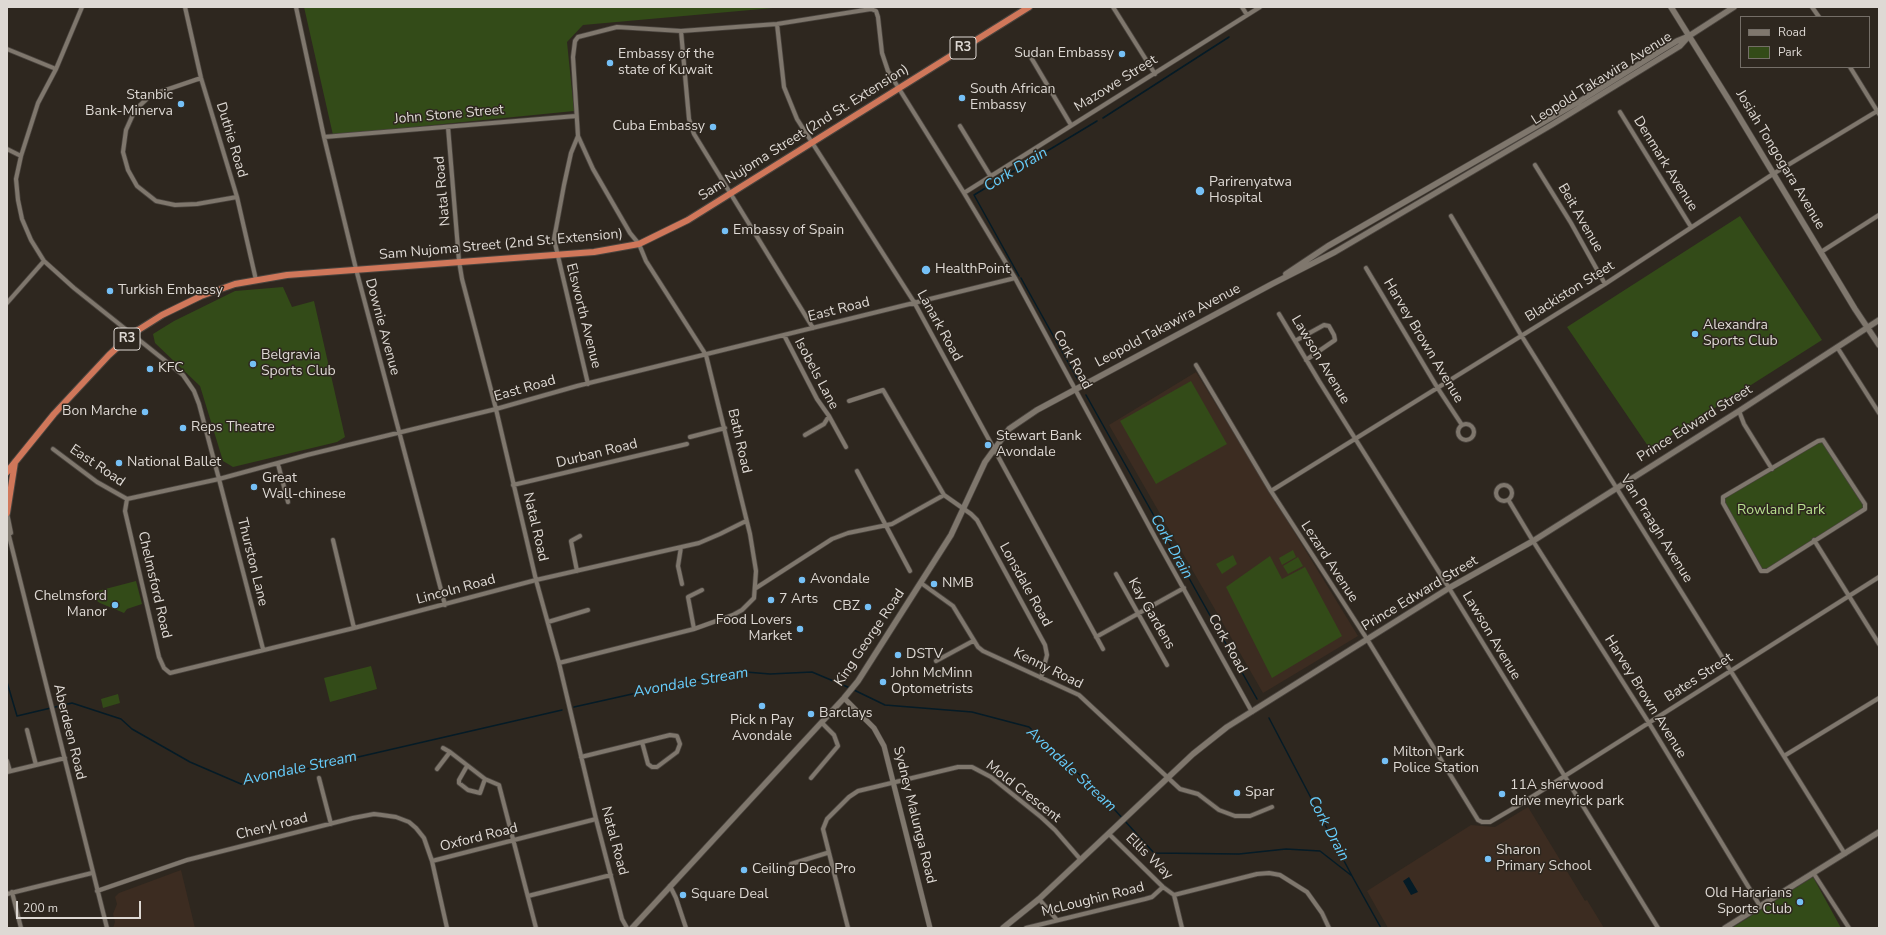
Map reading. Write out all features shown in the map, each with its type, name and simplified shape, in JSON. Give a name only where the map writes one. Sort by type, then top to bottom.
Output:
[{"type":"highway","name":"Sam Nujoma Street (2nd St. Extension)","points":[[7,472],[54,414],[97,368],[132,334],[162,315],[201,296],[235,284],[287,275],[459,261],[556,255],[608,250],[639,244],[674,228],[1029,7]]},
{"type":"highway","points":[[7,467],[15,462]]},
{"type":"highway","points":[[7,513],[15,462]]},
{"type":"main road","name":"Josiah Tongogara Avenue","points":[[1671,7],[1879,345]]},
{"type":"main road","points":[[1688,36],[1734,7]]},
{"type":"main road","name":"Leopold Takawira Avenue","points":[[1076,389],[1335,252],[1553,124],[1680,46],[1688,36]]},
{"type":"main road","name":"Leopold Takawira Avenue","points":[[1272,284],[1323,249],[1580,101],[1677,41],[1688,36]]},
{"type":"main road","name":"Prince Edward Street","points":[[1003,928],[1040,899],[1206,744],[1252,712],[1449,588],[1533,541],[1739,412],[1879,320]]},
{"type":"main road","name":"King George Road","points":[[632,928],[822,723],[858,681],[951,535],[983,468],[994,448],[1009,429],[1020,421],[1076,389]]},
{"type":"main road","points":[[1725,928],[1814,874],[1879,832]]},
{"type":"street","name":"Thurston Lane","points":[[82,7],[56,69],[38,104],[21,156],[16,179],[22,219],[30,240],[44,261],[183,375],[194,392],[199,404],[263,649]]},
{"type":"street","name":"Duthie Road","points":[[184,7],[201,78],[237,197],[256,280]]},
{"type":"street","name":"Downie Avenue","points":[[296,7],[324,137],[356,269],[445,604]]},
{"type":"street","points":[[1113,7],[1155,74]]},
{"type":"street","points":[[1242,7],[1247,15]]},
{"type":"street","name":"Mazowe Street","points":[[964,193],[1260,7]]},
{"type":"street","points":[[1812,7],[1818,16]]},
{"type":"street","name":"Cork Road","points":[[777,24],[871,9],[876,11],[879,19],[880,42],[885,64],[898,89],[964,193],[1015,278],[1252,712]]},
{"type":"street","points":[[777,24],[681,30],[690,125],[696,140],[814,328]]},
{"type":"street","name":"Lanark Road","points":[[777,24],[784,87],[789,103],[811,143],[914,302],[1103,649]]},
{"type":"street","name":"Bath Road","points":[[559,663],[694,629],[715,622],[742,610],[754,598],[756,588],[756,571],[750,534],[706,354],[646,261],[639,244],[630,233],[593,169],[578,136],[573,48],[574,41],[578,37],[617,27],[681,30]]},
{"type":"street","points":[[7,49],[56,69]]},
{"type":"street","points":[[1029,54],[1071,125]]},
{"type":"street","points":[[1851,68],[1878,111]]},
{"type":"street","points":[[201,78],[151,96],[135,110],[126,130],[123,152],[128,170],[137,186],[156,201],[175,204],[197,204],[237,197]]},
{"type":"street","name":"Blackiston Steet","points":[[1271,491],[1605,284],[1773,174],[1878,111]]},
{"type":"street","name":"Denmark Avenue","points":[[1620,112],[1692,227]]},
{"type":"street","name":"John Stone Street","points":[[324,137],[576,116]]},
{"type":"street","points":[[960,126],[991,177]]},
{"type":"street","name":"Natal Road","points":[[448,127],[459,261],[475,333],[496,409],[536,580],[559,663],[596,819],[622,919],[627,928]]},
{"type":"street","name":"Elsworth Avenue","points":[[578,136],[572,153],[556,220],[554,240],[556,255],[588,384]]},
{"type":"street","points":[[7,150],[21,156]]},
{"type":"street","name":"Beit Avenue","points":[[1535,165],[1571,223],[1605,284]]},
{"type":"street","points":[[1822,252],[1879,215]]},
{"type":"street","name":"Van Praagh Avenue","points":[[1451,216],[1521,335],[1845,854]]},
{"type":"street","points":[[7,303],[44,261]]},
{"type":"street","name":"Harvey Brown Avenue","points":[[1366,268],[1437,387],[1462,425]]},
{"type":"street","name":"East Road","points":[[54,449],[96,482],[126,499],[219,479],[400,434],[706,354],[1015,278]]},
{"type":"street","name":"Lawson Avenue","points":[[1279,314],[1658,928]]},
{"type":"street","points":[[1295,341],[1324,325],[1328,326],[1334,335],[1335,340],[1306,360]]},
{"type":"street","name":"Isobels Lane","points":[[784,335],[817,399],[829,416],[824,424],[805,435]]},
{"type":"street","points":[[1837,347],[1879,413]]},
{"type":"street","name":"Lezard Avenue","points":[[1196,365],[1271,491],[1367,639],[1478,820],[1482,822],[1490,822]]},
{"type":"street","points":[[756,588],[832,539],[848,533],[886,526],[944,496],[883,390],[849,401]]},
{"type":"street","points":[[1739,412],[1744,424],[1772,469]]},
{"type":"street","points":[[829,416],[846,447]]},
{"type":"street","name":"Harvey Brown Avenue","points":[[1467,424],[1474,429],[1474,434],[1471,439],[1466,441],[1459,437],[1458,429],[1462,425],[1467,424]]},
{"type":"street","points":[[690,437],[725,428]]},
{"type":"street","points":[[1823,440],[1866,507],[1862,511],[1814,540],[1768,571],[1763,572],[1759,569],[1722,499],[1725,495],[1818,441],[1823,440]]},
{"type":"street","name":"Durban Road","points":[[513,485],[687,444]]},
{"type":"street","points":[[278,464],[288,502]]},
{"type":"street","points":[[857,471],[910,571]]},
{"type":"street","name":"Harvey Brown Avenue","points":[[1506,485],[1511,488],[1513,496],[1509,500],[1502,502],[1497,498],[1496,493],[1500,486],[1506,485]]},
{"type":"street","name":"Lonsdale Road","points":[[944,496],[971,514],[980,525],[1045,645],[1048,655],[1041,678]]},
{"type":"street","name":"Chelmsford Road","points":[[126,499],[125,511],[158,650],[164,668],[170,673]]},
{"type":"street","name":"Harvey Brown Avenue","points":[[1509,500],[1533,541],[1649,723],[1760,906]]},
{"type":"street","name":"Aberdeen Road","points":[[7,513],[11,542]]},
{"type":"street","name":"Lincoln Road","points":[[170,673],[263,649],[354,628],[536,580],[681,547],[720,534],[746,521]]},
{"type":"street","name":"Aberdeen Road","points":[[7,528],[106,928]]},
{"type":"street","points":[[577,571],[571,541],[580,536]]},
{"type":"street","points":[[333,540],[354,628]]},
{"type":"street","points":[[1814,540],[1879,644]]},
{"type":"street","points":[[681,547],[678,566],[682,584]]},
{"type":"street","name":"Kay Gardens","points":[[1116,574],[1167,665]]},
{"type":"street","name":"Bates Street","points":[[1490,822],[1879,577]]},
{"type":"street","name":"Kenny Road","points":[[921,583],[953,606],[973,641],[983,651],[1080,695],[1180,789],[1198,794],[1219,810],[1234,816],[1250,816],[1272,807]]},
{"type":"street","points":[[1096,637],[1184,588]]},
{"type":"street","points":[[694,629],[688,597],[691,594],[702,590]]},
{"type":"street","points":[[548,622],[588,610]]},
{"type":"street","points":[[936,661],[973,641]]},
{"type":"street","name":"Sydney Malunga Road","points":[[844,698],[880,735],[930,928]]},
{"type":"street","points":[[1784,756],[1879,698]]},
{"type":"street","points":[[810,778],[838,746],[834,735],[822,723]]},
{"type":"street","points":[[26,730],[36,765]]},
{"type":"street","points":[[581,757],[673,734],[677,736],[680,744],[677,752],[654,768],[648,764],[642,742]]},
{"type":"street","points":[[443,748],[485,779],[499,785],[515,840],[536,928]]},
{"type":"street","points":[[437,769],[450,752]]},
{"type":"street","points":[[7,761],[8,772],[65,758]]},
{"type":"street","points":[[468,766],[458,780],[458,783],[468,790],[480,792],[485,779]]},
{"type":"street","name":"Mold Crescent","points":[[848,928],[827,852],[823,829],[827,819],[853,794],[893,782],[958,768],[972,767],[978,769],[991,777],[1055,830],[1081,860]]},
{"type":"street","points":[[319,778],[331,824]]},
{"type":"street","name":"Cheryl road","points":[[97,891],[187,860],[374,814],[396,817],[409,822],[416,828],[427,845],[432,861]]},
{"type":"street","name":"Oxford Road","points":[[447,928],[432,861],[596,819]]},
{"type":"street","name":"Ellis Way","points":[[1109,834],[1163,887],[1174,895]]},
{"type":"street","points":[[791,864],[827,852]]},
{"type":"street","points":[[7,894],[92,872]]},
{"type":"street","points":[[1182,928],[1174,895],[1257,874],[1274,874],[1296,884],[1307,892],[1322,913],[1329,928]]},
{"type":"street","points":[[1814,874],[1849,928]]},
{"type":"street","points":[[528,896],[611,875]]},
{"type":"street","points":[[670,886],[676,898],[686,928]]},
{"type":"street","name":"McLoughin Road","points":[[1026,928],[1145,900],[1152,897],[1163,887]]},
{"type":"street","points":[[12,892],[21,928]]},
{"type":"street","points":[[1040,899],[1057,920]]},
{"type":"shaded area","points":[[1196,372],[1358,636],[1263,693],[1109,425]]},
{"type":"shaded area","name":"Sharon Primary School","points":[[1528,807],[1585,901],[1587,900],[1604,928],[1388,928],[1367,891],[1471,825],[1495,827]]},
{"type":"shaded area","points":[[181,870],[195,928],[113,928],[115,922],[113,914],[117,904],[115,897],[119,893]]},
{"type":"green space","points":[[304,7],[784,7],[583,25],[567,42],[574,111],[333,135]]},
{"type":"green space","name":"Alexandra Sports Club","points":[[1740,216],[1822,340],[1650,449],[1567,327]]},
{"type":"green space","name":"Belgravia Sports Club","points":[[283,287],[292,307],[314,301],[345,437],[337,442],[233,467],[223,461],[200,386],[155,343],[153,334],[174,321],[235,291]]},
{"type":"green space","points":[[1191,381],[1227,444],[1156,484],[1120,421]]},
{"type":"green space","name":"Rowland Park","points":[[1823,439],[1866,507],[1763,572],[1721,497]]},
{"type":"green space","points":[[1293,550],[1296,557],[1282,565],[1279,558]]},
{"type":"green space","points":[[1233,555],[1237,564],[1222,574],[1216,564]]},
{"type":"green space","points":[[1270,556],[1282,579],[1305,567],[1342,636],[1272,678],[1226,587]]},
{"type":"green space","points":[[1298,557],[1303,566],[1288,574],[1283,566]]},
{"type":"green space","points":[[136,581],[142,604],[127,609],[124,613],[100,603],[91,597],[90,593]]},
{"type":"green space","points":[[371,666],[377,689],[330,702],[324,678]]},
{"type":"green space","points":[[118,694],[120,703],[103,708],[101,699]]},
{"type":"green space","name":"Old Hararians Sports Club","points":[[1813,877],[1841,928],[1732,928]]},
{"type":"water","points":[[1409,877],[1418,892],[1411,895],[1403,881]]},
{"type":"waterway","name":"Cork Drain","points":[[1103,118],[1229,37]]},
{"type":"waterway","name":"Cork Drain","points":[[1019,276],[974,195],[1097,121]]},
{"type":"waterway","name":"Cork Drain","points":[[1021,278],[1078,380]]},
{"type":"waterway","name":"Cork Drain","points":[[1086,395],[1257,699]]},
{"type":"waterway","name":"Avondale Stream","points":[[574,707],[677,684],[746,672],[770,674],[812,672],[850,688]]},
{"type":"waterway","name":"Avondale Stream","points":[[7,682],[17,716],[72,703],[121,719],[132,729],[190,762],[241,784],[562,710]]},
{"type":"waterway","name":"Avondale Stream","points":[[854,690],[885,705],[972,712],[1029,727],[1104,798],[1154,853],[1239,854],[1286,849],[1320,851],[1352,876],[1381,928]]},
{"type":"waterway","name":"Cork Drain","points":[[1269,718],[1352,876]]},
{"type":"place","name":"Sudan Embassy","points":[[1122,54]]},
{"type":"place","name":"Embassy of the state of Kuwait","points":[[610,63]]},
{"type":"place","name":"South African Embassy","points":[[962,98]]},
{"type":"place","name":"Stanbic Bank-Minerva","points":[[181,104]]},
{"type":"place","name":"Cuba Embassy","points":[[713,127]]},
{"type":"place","name":"Parirenyatwa Hospital","points":[[1200,191]]},
{"type":"place","name":"Embassy of Spain","points":[[725,231]]},
{"type":"place","name":"HealthPoint","points":[[926,270]]},
{"type":"place","name":"Turkish Embassy","points":[[110,291]]},
{"type":"place","name":"Alexandra Sports Club","points":[[1695,334]]},
{"type":"place","name":"Belgravia Sports Club","points":[[253,364]]},
{"type":"place","name":"KFC","points":[[150,369]]},
{"type":"place","name":"Bon Marche","points":[[145,412]]},
{"type":"place","name":"Reps Theatre","points":[[183,428]]},
{"type":"place","name":"Stewart Bank Avondale","points":[[988,445]]},
{"type":"place","name":"National Ballet","points":[[119,463]]},
{"type":"place","name":"Great Wall-chinese","points":[[254,487]]},
{"type":"place","name":"Avondale","points":[[802,580]]},
{"type":"place","name":"NMB","points":[[934,584]]},
{"type":"place","name":"7 Arts","points":[[771,600]]},
{"type":"place","name":"Chelmsford Manor","points":[[115,605]]},
{"type":"place","name":"CBZ","points":[[868,607]]},
{"type":"place","name":"Food Lovers Market","points":[[800,629]]},
{"type":"place","name":"DSTV","points":[[898,655]]},
{"type":"place","name":"John McMinn Optometrists","points":[[883,682]]},
{"type":"place","name":"Pick n Pay Avondale","points":[[762,706]]},
{"type":"place","name":"Barclays","points":[[811,714]]},
{"type":"place","name":"Milton Park Police Station","points":[[1385,761]]},
{"type":"place","name":"Spar","points":[[1237,793]]},
{"type":"place","name":"11A sherwood drive meyrick park","points":[[1502,794]]},
{"type":"place","name":"Sharon Primary School","points":[[1488,859]]},
{"type":"place","name":"Ceiling Deco Pro","points":[[744,870]]},
{"type":"place","name":"Square Deal","points":[[683,895]]},
{"type":"place","name":"Old Hararians Sports Club","points":[[1800,902]]}]
